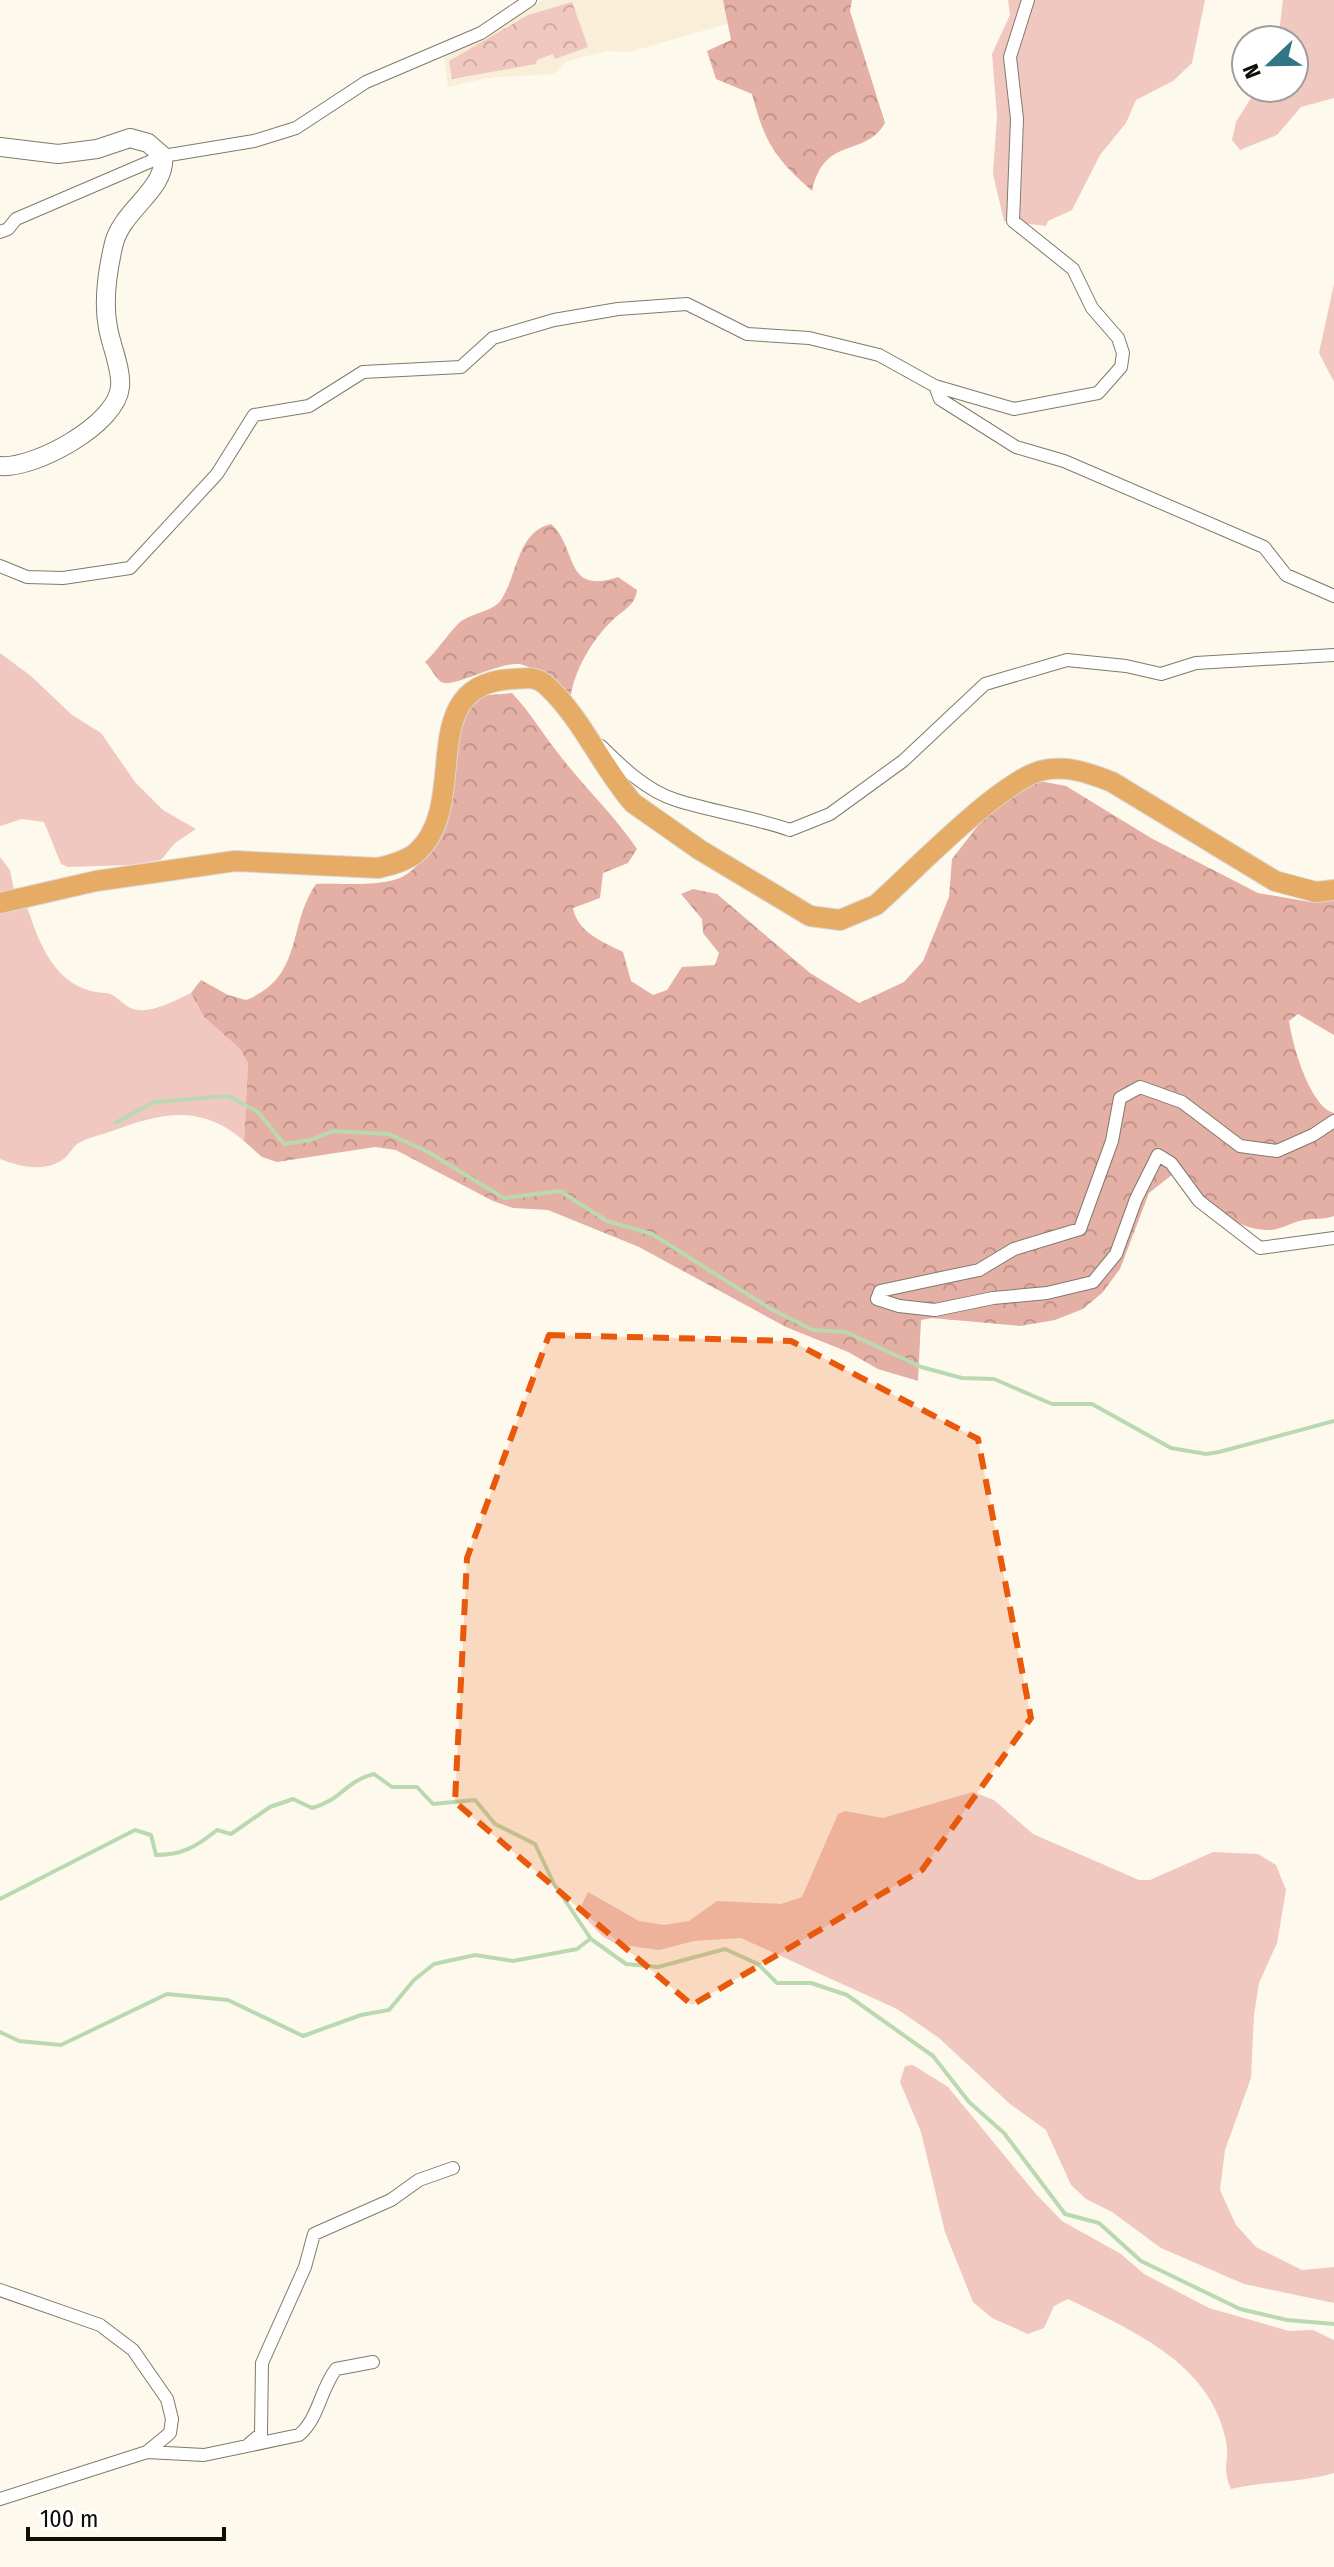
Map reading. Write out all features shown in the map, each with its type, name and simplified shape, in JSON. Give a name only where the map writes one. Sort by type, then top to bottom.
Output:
[{"type":"main road","points":[[0,147],[58,154],[97,149],[130,138],[148,143],[163,156],[164,168],[151,190],[133,206],[115,242],[107,322],[121,385],[117,400],[73,441],[49,457],[32,463],[0,466]]},
{"type":"main road","points":[[0,903],[96,881],[235,861],[378,868],[395,863],[415,854],[430,838],[449,761],[454,712],[468,691],[500,679],[533,677],[545,683],[578,722],[614,781],[633,803],[792,908],[825,920],[859,914],[876,905],[1002,792],[1020,779],[1060,769],[1083,771],[1112,782],[1275,881],[1316,892],[1334,890]]},
{"type":"street","points":[[0,232],[8,229],[16,219],[163,156],[254,141],[296,128],[366,82],[481,33],[530,0]]},
{"type":"street","points":[[0,566],[27,577],[63,578],[130,568],[217,474],[254,415],[309,406],[363,372],[461,367],[493,338],[554,320],[618,309],[687,304],[747,334],[809,338],[879,355],[935,386],[1014,409],[1098,393],[1121,367],[1123,353],[1118,338],[1092,308],[1073,269],[1013,221],[1017,119],[1010,57],[1028,0]]},
{"type":"street","points":[[935,386],[940,399],[1016,447],[1064,461],[1264,547],[1286,575],[1334,596]]},
{"type":"street","points":[[578,722],[627,772],[674,800],[747,815],[790,830],[830,814],[903,761],[985,684],[1067,660],[1126,666],[1161,674],[1196,663],[1334,655]]},
{"type":"street","points":[[1334,1121],[1313,1135],[1277,1151],[1240,1146],[1182,1102],[1140,1087],[1120,1098],[1112,1141],[1080,1229],[1014,1249],[979,1270],[880,1291],[877,1299],[899,1306],[935,1310],[993,1298],[1047,1293],[1093,1282],[1116,1254],[1136,1199],[1158,1155],[1171,1163],[1199,1201],[1260,1248],[1334,1238]]},
{"type":"street","points":[[249,2444],[261,2434],[262,2363],[305,2267],[314,2234],[391,2200],[419,2180],[453,2168]]},
{"type":"street","points":[[0,2290],[100,2325],[133,2350],[167,2399],[172,2419],[170,2433],[147,2452]]},
{"type":"street","points":[[0,2499],[147,2452],[204,2455],[249,2444],[269,2444],[299,2435],[310,2426],[326,2383],[336,2369],[373,2362]]},
{"type":"highlighted area","points":[[549,1335],[791,1341],[978,1439],[1031,1718],[922,1870],[692,2005],[455,1802],[467,1558]]},
{"type":"shaded area","points":[[543,0],[723,0],[730,23],[630,52],[607,51],[568,61],[553,74],[487,78],[448,87],[444,57]]},
{"type":"green space","points":[[723,0],[852,0],[850,11],[885,123],[867,141],[826,161],[812,191],[773,148],[752,94],[716,79],[707,51],[731,40]]},
{"type":"green space","points":[[1008,0],[1205,0],[1192,63],[1173,81],[1136,100],[1126,123],[1100,155],[1072,210],[1048,221],[1046,226],[1004,221],[993,174],[997,116],[992,54],[1010,15]]},
{"type":"green space","points":[[1283,0],[1334,0],[1334,98],[1301,107],[1277,135],[1240,150],[1232,140],[1236,122],[1247,104],[1310,104],[1310,24],[1280,24]]},
{"type":"green space","points":[[572,2],[588,47],[555,59],[553,54],[537,60],[536,64],[452,79],[449,61],[528,15]]},
{"type":"green space","points":[[1334,284],[1334,382],[1319,353]]},
{"type":"green space","points":[[551,524],[580,575],[588,580],[600,581],[618,577],[637,590],[632,603],[607,626],[585,656],[575,677],[570,700],[540,674],[519,664],[510,664],[455,682],[441,682],[425,662],[458,624],[501,600],[525,545],[540,528]]},
{"type":"green space","points":[[0,653],[31,676],[72,715],[101,733],[135,782],[163,810],[196,829],[175,843],[161,860],[130,865],[68,867],[61,864],[44,822],[22,819],[0,826]]},
{"type":"green space","points":[[512,693],[637,849],[628,863],[603,873],[600,898],[573,908],[585,930],[623,952],[631,981],[653,995],[667,990],[682,967],[715,965],[719,953],[703,933],[702,919],[681,894],[693,889],[717,894],[810,973],[859,1003],[904,982],[923,961],[949,897],[952,859],[1003,793],[1034,780],[1066,786],[1151,838],[1258,893],[1310,902],[1334,899],[1334,1035],[1298,1014],[1289,1021],[1298,1059],[1310,1087],[1325,1108],[1334,1113],[1334,1216],[1299,1221],[1273,1230],[1254,1228],[1217,1210],[1173,1174],[1149,1193],[1120,1269],[1102,1293],[1083,1309],[1055,1320],[1020,1326],[932,1318],[921,1320],[918,1381],[878,1369],[848,1352],[786,1327],[639,1247],[548,1210],[513,1208],[493,1201],[396,1150],[375,1147],[277,1162],[262,1157],[244,1141],[248,1063],[240,1049],[204,1017],[191,993],[201,980],[228,995],[246,1000],[264,990],[286,964],[307,900],[316,884],[388,881],[407,874],[419,863],[444,822],[460,732],[467,712],[478,696]]},
{"type":"green space","points":[[0,857],[10,870],[15,895],[0,898]]},
{"type":"green space","points":[[26,903],[52,963],[74,984],[109,993],[127,1006],[142,1010],[159,1007],[191,993],[204,1017],[240,1049],[248,1063],[244,1141],[228,1129],[196,1116],[164,1116],[85,1140],[65,1158],[50,1166],[24,1166],[0,1159],[0,908]]},
{"type":"green space","points":[[973,1792],[994,1800],[1033,1834],[1139,1880],[1150,1880],[1213,1852],[1258,1854],[1276,1865],[1286,1890],[1277,1943],[1259,1983],[1251,2078],[1225,2150],[1220,2190],[1236,2225],[1256,2247],[1302,2270],[1334,2267],[1334,2303],[1244,2284],[1161,2248],[1112,2212],[1086,2199],[1071,2185],[1046,2130],[1010,2104],[939,2038],[897,2009],[741,1938],[694,1941],[659,1950],[616,1944],[602,1936],[579,1911],[588,1892],[639,1921],[664,1925],[689,1921],[717,1901],[781,1904],[802,1897],[838,1814],[845,1811],[883,1818]]},
{"type":"green space","points":[[913,2065],[948,2087],[1062,2221],[1121,2254],[1144,2274],[1209,2308],[1289,2331],[1313,2330],[1334,2340],[1334,2473],[1231,2489],[1226,2469],[1226,2441],[1217,2414],[1204,2390],[1165,2352],[1117,2323],[1068,2299],[1054,2306],[1044,2328],[1028,2334],[992,2318],[973,2302],[945,2232],[921,2132],[900,2082],[905,2066]]},
{"type":"waterway","points":[[115,1123],[154,1102],[228,1096],[258,1112],[284,1144],[311,1140],[333,1131],[389,1134],[428,1152],[504,1198],[560,1191],[607,1221],[652,1234],[771,1309],[813,1330],[846,1332],[921,1367],[962,1378],[994,1379],[1052,1404],[1092,1404],[1171,1448],[1206,1454],[1219,1452],[1334,1421]]},
{"type":"waterway","points":[[0,1899],[135,1830],[151,1835],[156,1855],[181,1852],[217,1830],[231,1834],[270,1807],[293,1799],[312,1808],[322,1805],[356,1781],[374,1774],[392,1787],[417,1787],[433,1804],[475,1800],[495,1824],[535,1844],[554,1884],[591,1939],[626,1964],[658,1967],[725,1949],[758,1964],[777,1983],[811,1983],[847,1995],[933,2056],[969,2102],[1004,2133],[1065,2214],[1099,2223],[1141,2261],[1240,2309],[1287,2320],[1334,2324]]},
{"type":"waterway","points":[[0,2032],[19,2041],[61,2045],[167,1994],[228,2000],[303,2036],[361,2015],[389,2010],[414,1980],[434,1964],[475,1955],[513,1961],[577,1949],[590,1939]]}]
